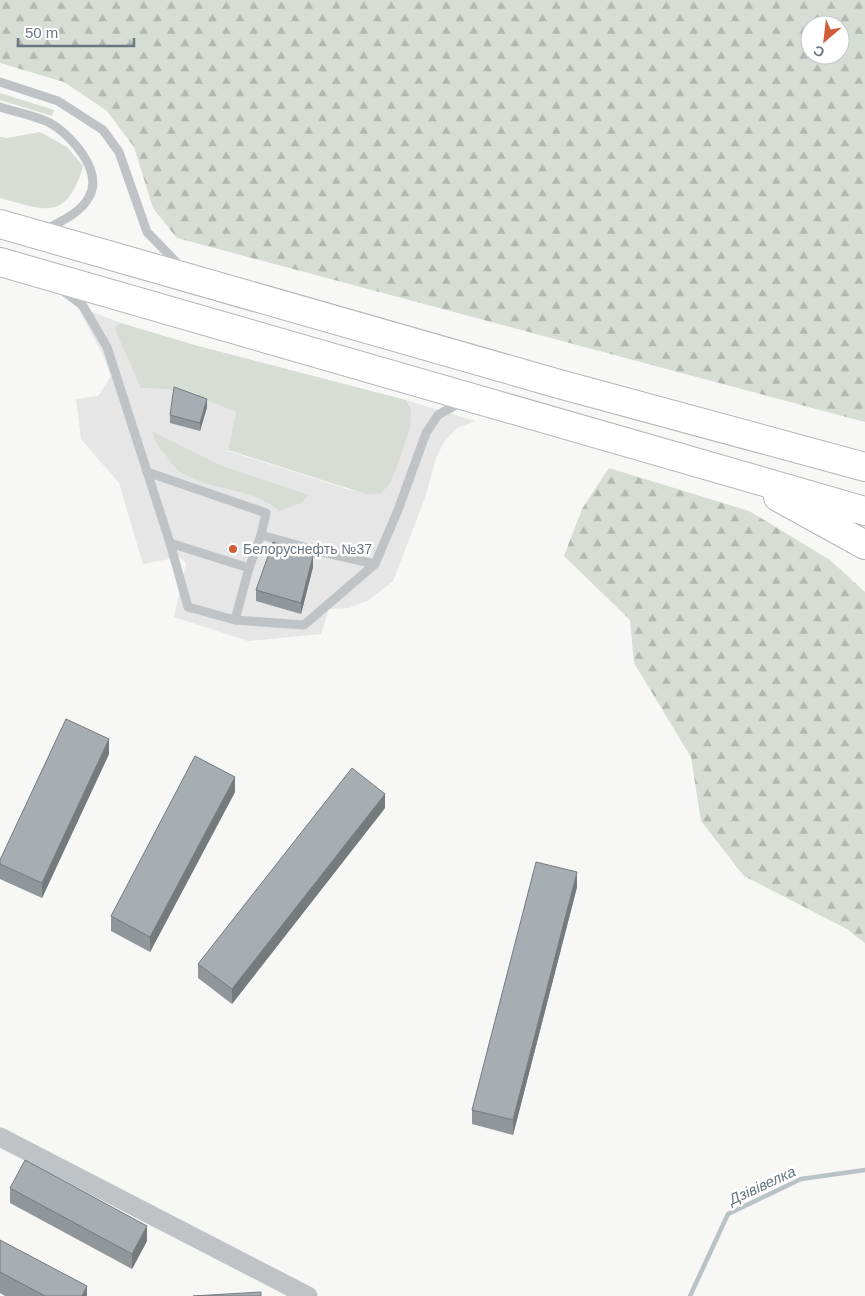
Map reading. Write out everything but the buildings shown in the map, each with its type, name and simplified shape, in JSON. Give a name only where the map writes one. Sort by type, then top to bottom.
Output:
[{"type":"highway","points":[[0,224],[559,384],[865,467]]},
{"type":"highway","points":[[0,262],[865,511]]},
{"type":"highway","points":[[732,473],[865,545]]},
{"type":"street","points":[[0,1136],[308,1296]]},
{"type":"lane","points":[[0,82],[58,101],[103,130],[119,152],[147,232],[165,253],[193,278]]},
{"type":"lane","points":[[0,107],[50,123],[81,151],[90,167],[91,196],[81,209],[37,234]]},
{"type":"lane","points":[[42,275],[83,306],[107,347],[170,543],[188,607],[235,620],[304,625],[375,564],[398,510],[426,433],[438,415],[454,406],[481,399]]},
{"type":"lane","points":[[147,472],[266,513],[235,620]]},
{"type":"lane","points":[[261,535],[375,564]]},
{"type":"lane","points":[[170,543],[250,568]]},
{"type":"shaded area","points":[[77,306],[121,323],[117,325],[141,388],[167,387],[200,397],[236,412],[228,451],[347,489],[366,494],[411,409],[406,400],[475,421],[457,428],[444,442],[436,458],[425,498],[393,581],[369,600],[349,608],[329,609],[321,634],[248,641],[174,617],[186,563],[180,557],[143,564],[119,483],[81,439],[76,399],[98,396],[111,376],[102,353]]},
{"type":"green space","points":[[0,0],[865,0],[865,422],[177,238],[153,208],[134,147],[107,111],[64,82],[0,63]]},
{"type":"green space","points":[[0,93],[54,110],[52,116],[0,100]]},
{"type":"green space","points":[[40,132],[67,147],[83,166],[77,184],[70,196],[62,204],[53,208],[30,206],[0,198],[0,137],[7,138]]},
{"type":"green space","points":[[121,323],[198,346],[406,400],[411,409],[410,427],[389,485],[379,494],[366,494],[228,450],[236,412],[179,391],[141,388],[115,329]]},
{"type":"green space","points":[[153,432],[222,466],[309,495],[301,503],[279,511],[256,497],[202,482],[174,467],[157,445]]},
{"type":"green space","points":[[609,468],[749,511],[830,560],[865,592],[865,943],[847,929],[744,876],[701,821],[691,757],[634,663],[630,620],[564,556],[582,509]]},
{"type":"waterway","name":"Дзівівелка","points":[[690,1296],[728,1214],[801,1179],[865,1170]]},
{"type":"place","name":"Белоруснефть №37","points":[[233,549]]}]
